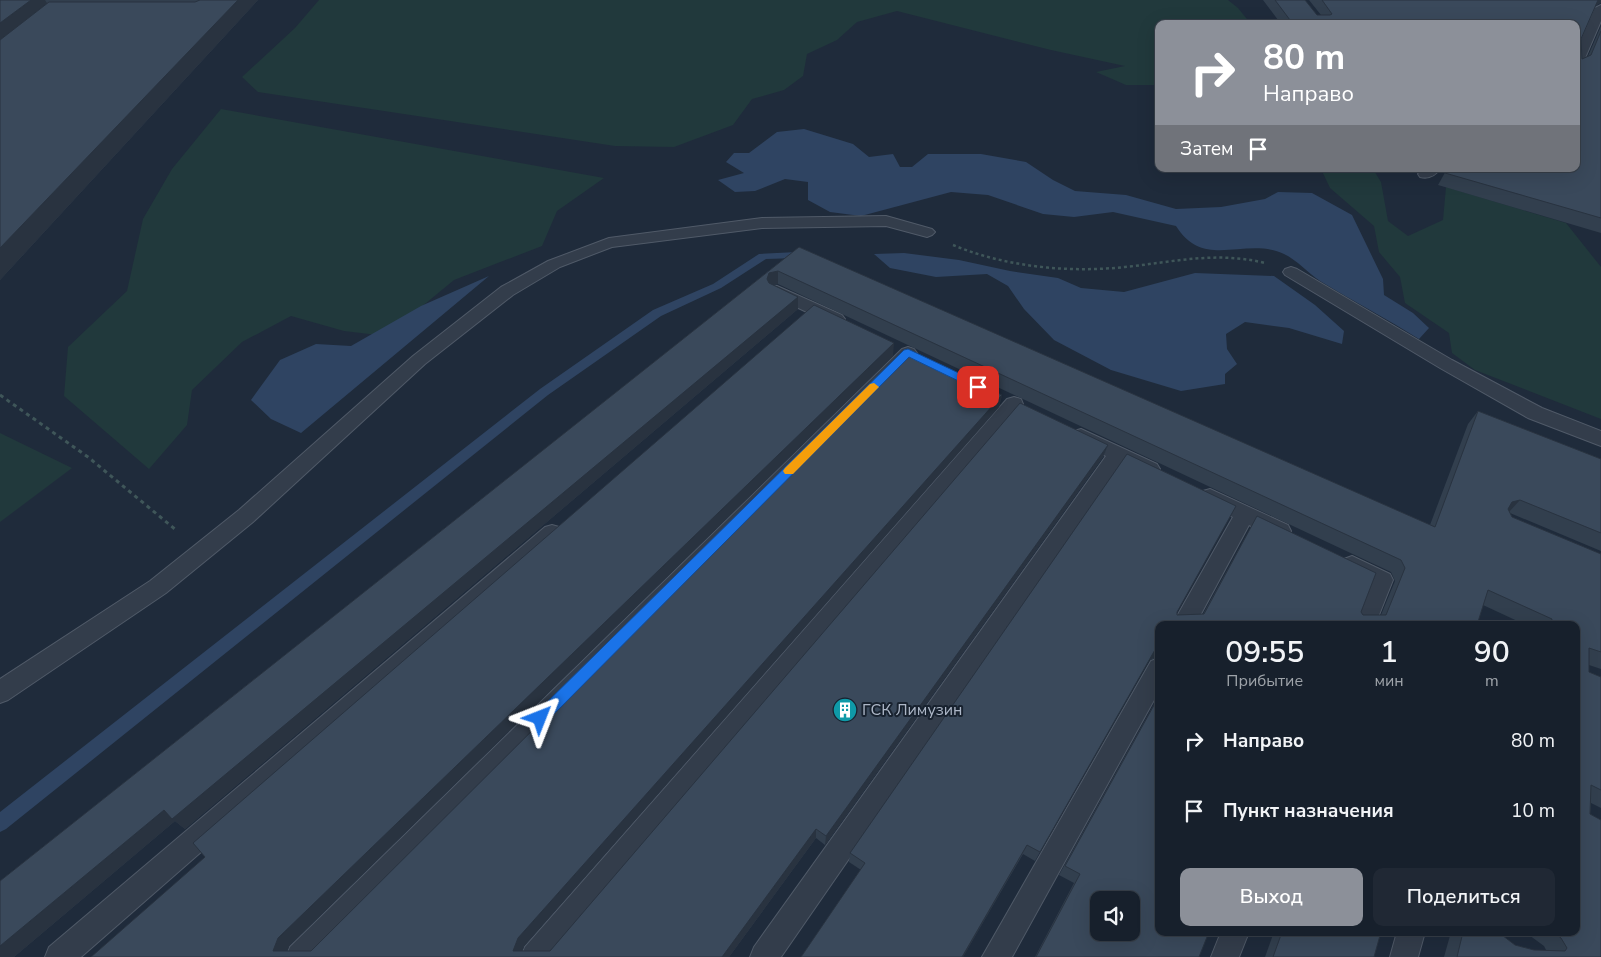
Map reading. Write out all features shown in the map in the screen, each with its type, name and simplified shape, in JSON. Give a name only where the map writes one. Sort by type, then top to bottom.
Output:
[{"type":"lane","points":[[1580,56],[1601,8]]},
{"type":"lane","points":[[1580,30],[1591,30]]},
{"type":"lane","points":[[0,692],[158,587],[246,516],[419,360],[507,291],[554,264],[609,243],[762,223],[886,221],[927,232]]},
{"type":"lane","points":[[1291,272],[1446,364],[1535,413],[1601,440]]},
{"type":"lane","points":[[777,291],[805,314],[856,328]]},
{"type":"lane","points":[[300,957],[908,353]]},
{"type":"lane","points":[[535,957],[1014,404]]},
{"type":"lane","points":[[1066,428],[1169,478]]},
{"type":"lane","points":[[764,957],[1118,454]]},
{"type":"lane","points":[[1194,490],[1297,539]]},
{"type":"lane","points":[[1185,621],[1245,514]]},
{"type":"lane","points":[[59,957],[564,522]]},
{"type":"lane","points":[[1340,560],[1382,580],[1366,621]]},
{"type":"lane","points":[[996,957],[1155,675]]},
{"type":"lane","points":[[1225,957],[1233,936]]},
{"type":"lane","points":[[1404,957],[1410,936]]},
{"type":"path","points":[[927,232],[966,251],[1011,262],[1067,268],[1124,267],[1179,258],[1225,257],[1262,262],[1291,272]]},
{"type":"path","points":[[0,395],[88,457],[181,534],[214,542]]},
{"type":"green space","points":[[319,0],[1228,0],[1248,20],[1155,20],[1155,85],[1126,85],[1096,72],[1125,66],[1051,50],[897,11],[857,22],[837,40],[807,54],[803,76],[784,90],[752,99],[733,125],[674,147],[615,146],[258,92],[242,77],[295,28]]},
{"type":"green space","points":[[221,109],[604,178],[557,211],[542,246],[454,280],[386,336],[344,331],[291,316],[242,342],[192,390],[187,425],[149,469],[64,396],[68,347],[127,291],[143,219],[172,169]]},
{"type":"green space","points":[[1322,172],[1375,172],[1381,182],[1388,221],[1408,236],[1443,220],[1446,187],[1566,223],[1601,267],[1601,419],[1475,370],[1452,353],[1449,333],[1405,303],[1400,277],[1379,252],[1374,226],[1330,188]]},
{"type":"green space","points":[[0,433],[72,468],[0,522]]},
{"type":"water","points":[[804,129],[853,144],[869,157],[893,154],[900,167],[912,167],[928,154],[981,154],[1026,162],[1053,180],[1075,191],[1126,195],[1176,209],[1221,207],[1265,199],[1278,192],[1312,193],[1352,215],[1383,279],[1384,295],[1413,313],[1429,328],[1419,339],[1320,281],[1284,254],[1269,249],[1212,250],[1199,247],[1187,239],[1176,226],[1113,212],[1074,217],[1043,214],[988,195],[951,192],[861,216],[830,212],[808,200],[808,182],[785,179],[755,191],[735,192],[718,180],[744,173],[726,162],[734,153],[749,153],[777,132]]},
{"type":"water","points":[[904,253],[959,260],[1010,271],[1058,278],[1081,288],[1124,292],[1195,273],[1274,276],[1315,305],[1344,331],[1342,344],[1289,328],[1245,322],[1226,334],[1227,349],[1237,364],[1225,374],[1225,384],[1181,391],[1111,370],[1054,340],[1024,309],[1008,286],[987,274],[936,277],[890,268],[874,254]]},
{"type":"water","points":[[489,276],[301,433],[271,419],[251,400],[280,360],[316,344],[351,346],[421,306]]},
{"type":"building","points":[[0,0],[31,0],[0,23]]},
{"type":"building","points":[[200,0],[238,0],[0,248],[0,40],[49,2],[195,2]]},
{"type":"building","points":[[1275,0],[1305,0],[1317,15],[1330,15],[1332,14],[1322,0],[1598,0],[1581,39],[1582,59],[1591,55],[1601,31],[1601,218],[1445,173],[1580,172],[1580,20],[1290,20]]},
{"type":"building","points":[[799,247],[1435,527],[1478,411],[1601,459],[1601,533],[1520,500],[1512,502],[1508,509],[1512,517],[1601,554],[1601,652],[1589,648],[1589,672],[1601,677],[1601,790],[1591,785],[1590,814],[1601,820],[1601,957],[1457,957],[1462,936],[1503,936],[1515,945],[1534,950],[1565,951],[1567,948],[1558,936],[1580,936],[1580,621],[1552,621],[1552,619],[1488,590],[1478,621],[1155,621],[1155,650],[1040,852],[1027,845],[962,957],[801,957],[865,863],[850,853],[1127,454],[1236,506],[1177,615],[1204,614],[1257,516],[1376,573],[1361,612],[1363,615],[1386,615],[1405,568],[1401,560],[778,271],[769,273],[767,279],[769,283],[798,297],[172,819],[164,810],[0,946],[0,881]]},
{"type":"building","points":[[814,305],[894,343],[278,938],[273,951],[311,951],[912,352],[1002,395],[518,938],[513,951],[550,951],[1020,403],[1108,445],[826,836],[816,829],[722,957],[91,957],[205,857],[193,843]]},
{"type":"building","points":[[1155,703],[1155,936],[1207,936],[1199,957],[1036,957],[1080,874],[1065,866]]},
{"type":"building","points":[[1281,936],[1380,936],[1374,957],[1273,957]]},
{"type":"waterway","points":[[0,823],[544,392],[657,313],[717,286],[763,256],[797,255],[806,257]]},
{"type":"slow traffic","points":[[789,471],[874,387]]},
{"type":"place","name":"ГСК Лимузин","points":[[845,710]]},
{"type":"route","points":[[540,718],[908,353],[978,387]]}]
